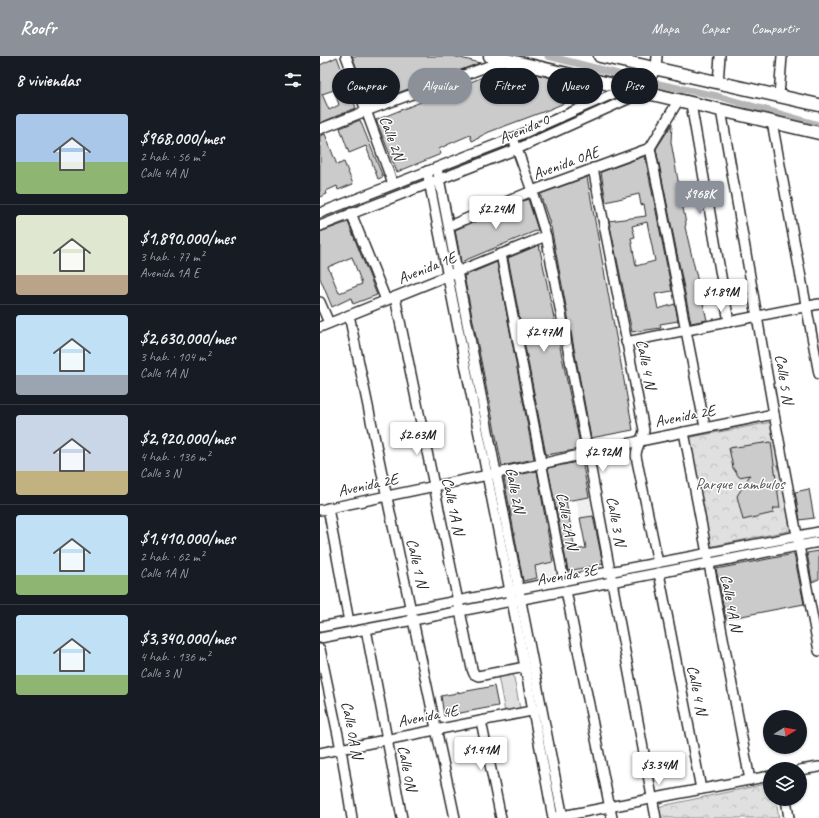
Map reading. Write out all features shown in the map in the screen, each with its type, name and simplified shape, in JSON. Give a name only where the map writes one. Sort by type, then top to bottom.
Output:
[{"type":"main road","points":[[490,56],[611,83]]},
{"type":"main road","points":[[600,56],[632,68]]},
{"type":"main road","points":[[658,76],[718,83],[819,105]]},
{"type":"main road","points":[[658,95],[678,101],[819,133]]},
{"type":"street","name":"Calle 2N","points":[[346,56],[393,184]]},
{"type":"street","points":[[653,68],[657,56]]},
{"type":"street","points":[[718,83],[720,56]]},
{"type":"street","points":[[779,96],[782,56]]},
{"type":"street","points":[[320,129],[505,60]]},
{"type":"street","name":"Avenida 0","points":[[320,213],[513,138],[611,98]]},
{"type":"street","points":[[678,101],[650,148],[705,427]]},
{"type":"street","name":"Avenida 0","points":[[320,226],[517,149],[617,104]]},
{"type":"street","points":[[691,104],[729,322]]},
{"type":"street","name":"Calle 5 N","points":[[721,110],[774,414],[819,651]]},
{"type":"street","points":[[772,122],[819,374]]},
{"type":"street","name":"Calle 3 N","points":[[513,138],[546,236],[656,818]]},
{"type":"street","name":"Avenida 0AE","points":[[449,226],[532,191],[650,148]]},
{"type":"street","name":"Calle 2N","points":[[437,168],[458,272],[492,474],[515,595],[542,708],[563,817]]},
{"type":"street","name":"Calle 4 N","points":[[593,168],[644,430],[644,437],[641,441],[636,456],[658,563]]},
{"type":"street","name":"Calle 2N","points":[[427,171],[448,275],[492,474]]},
{"type":"street","name":"Calle 1A N","points":[[352,213],[391,298],[434,486],[459,611],[474,674],[478,676],[525,667]]},
{"type":"street","name":"Avenida 1E","points":[[324,325],[546,236]]},
{"type":"street","name":"Calle 2A N","points":[[500,254],[564,581]]},
{"type":"street","points":[[320,302],[324,325]]},
{"type":"street","points":[[626,342],[819,304]]},
{"type":"street","name":"Calle 1 N","points":[[349,315],[386,496],[414,619],[454,818]]},
{"type":"street","name":"Avenida 2E","points":[[324,509],[541,464],[705,427],[774,414]]},
{"type":"street","name":"Calle 4A N","points":[[684,432],[750,780]]},
{"type":"street","points":[[324,509],[349,622]]},
{"type":"street","name":"Avenida 3E","points":[[320,628],[457,601],[566,591],[708,564],[798,541],[819,532]]},
{"type":"street","name":"Avenida 3E","points":[[320,638],[459,611],[564,581],[610,572],[706,554],[798,541],[819,542]]},
{"type":"street","name":"Calle 4 N","points":[[659,573],[701,789]]},
{"type":"street","points":[[566,591],[612,818]]},
{"type":"street","name":"Calle 2N","points":[[515,595],[532,710],[553,818]]},
{"type":"street","name":"Calle 0N","points":[[366,629],[402,818]]},
{"type":"street","name":"Calle 0A N","points":[[320,649],[341,749],[352,818]]},
{"type":"street","name":"Avenida 4E","points":[[320,753],[542,708]]},
{"type":"street","points":[[481,720],[501,818]]},
{"type":"street","points":[[807,769],[819,767]]},
{"type":"street","points":[[553,818],[763,777]]},
{"type":"street","points":[[787,806],[789,818]]},
{"type":"shaded area","points":[[589,497],[593,515],[580,518],[576,500]]},
{"type":"shaded area","points":[[553,563],[556,576],[539,579],[536,566]]},
{"type":"green space","name":"Parque cambulos","points":[[772,422],[793,530],[708,547],[687,438]]},
{"type":"green space","points":[[513,673],[520,709],[505,712],[498,676]]},
{"type":"green space","points":[[763,784],[763,806],[777,806],[779,818],[659,818],[657,807]]},
{"type":"building","points":[[352,56],[453,56],[480,63],[466,68],[408,68],[408,89],[400,92],[400,68],[357,68]]},
{"type":"building","points":[[337,57],[341,68],[332,68],[332,91],[322,94],[329,110],[339,104],[355,104],[356,108],[320,123],[320,65]]},
{"type":"building","points":[[539,75],[547,77],[547,104],[562,104],[489,132],[472,141],[470,135],[439,149],[441,154],[397,172],[376,120],[416,104],[472,104],[472,81],[480,78],[480,104],[539,104]]},
{"type":"building","points":[[360,120],[383,177],[378,179],[366,146],[349,153],[340,128]]},
{"type":"building","points":[[672,124],[671,142],[686,224],[685,227],[707,320],[691,323],[656,149]]},
{"type":"building","points":[[325,134],[337,165],[344,162],[353,184],[338,190],[337,186],[326,191],[327,194],[320,197],[320,136]]},
{"type":"building","points":[[645,156],[672,291],[655,294],[658,309],[675,304],[678,321],[660,324],[661,328],[632,332],[609,221],[646,216],[644,204],[641,205],[639,194],[606,202],[601,172]],"holes":[[[647,222],[655,261],[636,266],[631,238],[635,237],[632,226]]]},
{"type":"building","points":[[587,177],[633,430],[591,438],[551,227],[540,194]]},
{"type":"building","points":[[528,199],[538,230],[461,262],[455,230]]},
{"type":"building","points":[[348,222],[377,295],[353,304],[351,298],[332,307],[320,278],[320,232]],"holes":[[[352,257],[362,284],[339,293],[328,267]]]},
{"type":"building","points":[[539,245],[581,449],[546,455],[508,258]]},
{"type":"building","points":[[497,262],[534,459],[502,466],[464,276]]},
{"type":"building","points":[[771,442],[780,508],[774,508],[773,513],[743,520],[737,496],[750,475],[739,477],[733,468],[729,448]]},
{"type":"building","points":[[582,461],[589,497],[566,501],[575,550],[586,548],[580,518],[593,516],[603,564],[568,571],[548,468]]},
{"type":"building","points":[[537,471],[553,562],[535,566],[537,578],[523,581],[504,478]]},
{"type":"building","points":[[809,489],[814,518],[800,520],[795,492]]},
{"type":"building","points":[[819,551],[819,579],[812,582],[807,553]]},
{"type":"building","points":[[794,554],[804,604],[726,619],[716,569]]},
{"type":"building","points":[[494,686],[498,706],[444,716],[441,696]]},
{"type":"waterway","points":[[548,56],[649,82],[717,96],[819,125]]}]
